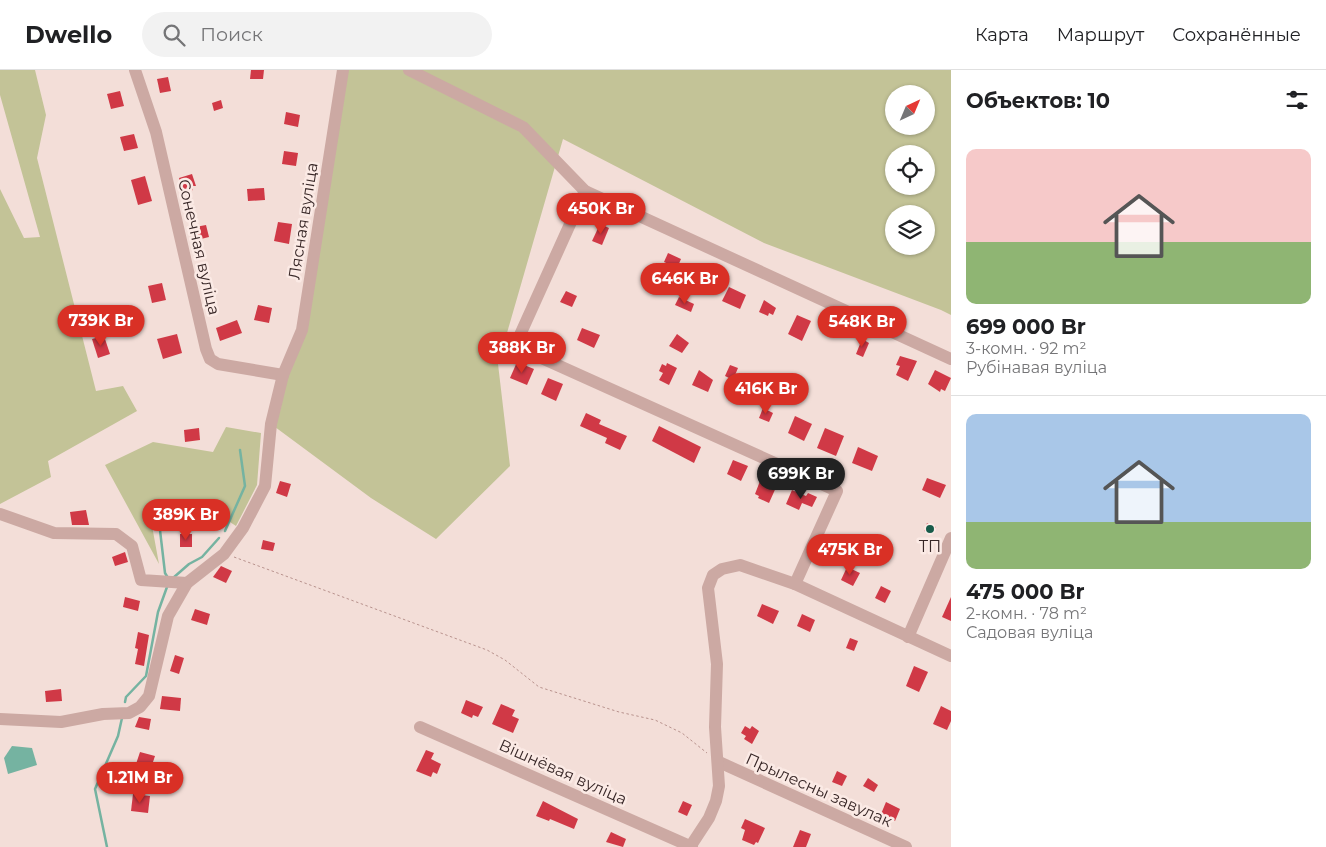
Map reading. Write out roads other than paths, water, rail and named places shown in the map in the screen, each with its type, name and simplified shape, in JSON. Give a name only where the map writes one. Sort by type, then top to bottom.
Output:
[{"type":"street","name":"Сонечная вуліца","points":[[135,70],[156,132],[206,349],[210,359],[218,364],[283,375]]},
{"type":"street","name":"Лясная вуліца","points":[[187,583],[224,554],[243,528],[265,486],[271,424],[283,375],[302,330],[343,70]]},
{"type":"street","points":[[409,70],[523,127],[585,191],[951,359]]},
{"type":"street","points":[[585,191],[516,346],[837,491],[795,584]]},
{"type":"street","points":[[0,514],[54,533],[116,534],[132,546],[141,580],[187,583],[168,616],[149,696],[140,707],[129,713],[103,714],[61,722],[0,719]]},
{"type":"street","points":[[908,637],[951,538]]},
{"type":"street","points":[[691,847],[716,801],[719,786],[719,762],[714,727],[717,664],[708,588],[713,575],[722,569],[740,565],[795,584],[951,656]]},
{"type":"street","name":"Вішнёвая вуліца","points":[[420,727],[691,847]]},
{"type":"street","name":"Прылесны завулак","points":[[719,762],[906,847]]},
{"type":"water","points":[[12,746],[32,748],[37,765],[8,774],[4,758]]},
{"type":"waterway","points":[[225,531],[245,486],[240,450]]},
{"type":"waterway","points":[[158,513],[165,573],[168,578]]},
{"type":"waterway","points":[[173,578],[189,564],[202,557],[219,538]]},
{"type":"waterway","points":[[125,702],[126,697],[146,676],[158,612],[167,587]]},
{"type":"waterway","points":[[107,847],[95,789],[118,736],[122,718]]},
{"type":"place","name":"ТП","points":[[930,529]]}]
